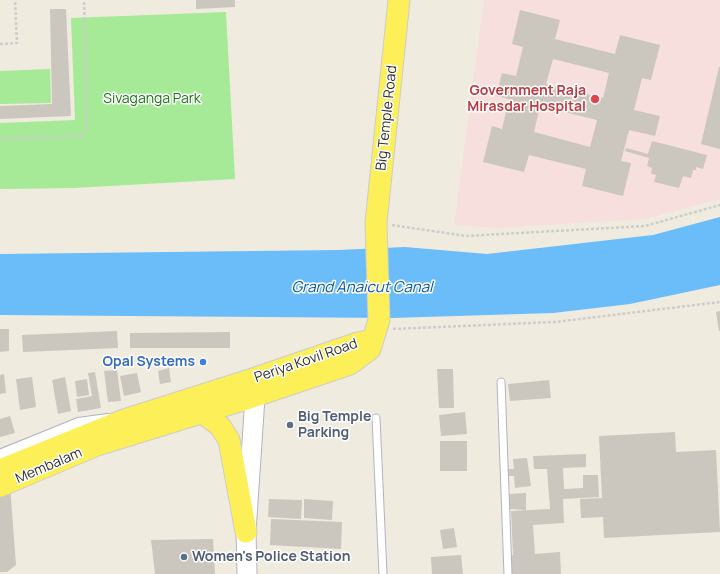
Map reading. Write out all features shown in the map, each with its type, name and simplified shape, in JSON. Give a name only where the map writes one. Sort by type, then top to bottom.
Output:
[{"type":"main road","name":"Big Temple Road","points":[[376,330],[376,229],[399,0]]},
{"type":"main road","name":"Periya Kovil Road","points":[[94,439],[203,413],[255,387],[358,343],[376,330]]},
{"type":"main road","name":"Periya Kovil Road","points":[[94,439],[124,420],[255,387]]},
{"type":"main road","points":[[247,574],[246,532],[255,387]]},
{"type":"main road","points":[[203,413],[220,426],[229,440],[246,532]]},
{"type":"main road","name":"Membalam","points":[[0,470],[94,439]]},
{"type":"main road","name":"Membalam","points":[[0,486],[94,439]]},
{"type":"street","points":[[0,457],[79,425],[124,420]]},
{"type":"lane","points":[[500,382],[508,574]]},
{"type":"lane","points":[[376,418],[383,574]]},
{"type":"path","points":[[0,44],[17,44],[16,0]]},
{"type":"path","points":[[0,139],[82,136],[87,126],[84,0]]},
{"type":"path","points":[[376,229],[473,236],[645,226],[720,205]]},
{"type":"path","points":[[376,330],[555,322],[720,302]]},
{"type":"shaded area","name":"Government Raja Mirasdar Hospital","points":[[484,0],[720,0],[720,199],[646,219],[496,228],[454,225]]},
{"type":"green space","name":"Sivaganga Park","points":[[226,12],[235,179],[74,188],[0,189],[0,123],[75,120],[71,18]]},
{"type":"green space","points":[[50,69],[51,103],[0,104],[0,71]]},
{"type":"water","name":"Grand Anaicut Canal","points":[[720,217],[720,285],[630,304],[553,313],[392,318],[0,315],[0,254],[338,250],[405,247],[487,254],[653,235]]},
{"type":"building","points":[[196,0],[235,0],[235,7],[196,9]]},
{"type":"building","points":[[50,9],[66,9],[71,116],[0,119],[0,106],[52,104]]},
{"type":"building","points":[[520,10],[560,20],[555,39],[615,54],[620,35],[660,45],[651,80],[642,78],[634,110],[660,116],[655,136],[629,130],[621,161],[631,163],[623,196],[582,186],[586,169],[529,155],[524,172],[483,162],[492,126],[502,129],[509,99],[496,96],[502,73],[516,76],[523,47],[512,44]],"holes":[[[553,59],[609,73],[603,98],[546,84]],[[540,106],[597,120],[590,147],[534,132]]]},
{"type":"building","points":[[720,67],[720,149],[701,144]]},
{"type":"building","points":[[652,141],[707,155],[703,169],[696,167],[696,170],[693,170],[691,178],[683,176],[679,188],[654,182],[656,175],[651,174],[652,168],[647,166],[649,158],[625,151],[626,148],[648,154]]},
{"type":"building","points":[[720,311],[720,331],[719,331],[716,312]]},
{"type":"building","points":[[0,329],[9,329],[9,351],[0,352]]},
{"type":"building","points":[[117,331],[118,348],[23,352],[22,335]]},
{"type":"building","points":[[230,332],[230,348],[130,348],[130,333]]},
{"type":"building","points":[[169,368],[171,382],[160,384],[158,371]]},
{"type":"building","points":[[437,369],[453,369],[454,408],[439,408]]},
{"type":"building","points":[[117,370],[121,401],[108,402],[104,371]]},
{"type":"building","points":[[95,372],[101,408],[78,412],[76,399],[92,396],[88,373]]},
{"type":"building","points":[[137,373],[141,392],[124,396],[120,376]]},
{"type":"building","points":[[4,374],[6,393],[0,394],[0,375]]},
{"type":"building","points":[[32,377],[36,407],[20,410],[16,379]]},
{"type":"building","points":[[65,377],[71,411],[58,414],[52,380]]},
{"type":"building","points":[[87,379],[89,395],[77,397],[75,381]]},
{"type":"building","points":[[549,380],[551,398],[510,401],[508,384]]},
{"type":"building","points":[[465,412],[467,434],[441,436],[439,415]]},
{"type":"building","points":[[10,416],[15,433],[0,437],[0,419]]},
{"type":"building","points":[[675,432],[676,452],[716,450],[720,532],[604,538],[603,517],[581,518],[580,499],[602,498],[599,436]]},
{"type":"building","points":[[440,441],[467,441],[467,471],[440,471]]},
{"type":"building","points":[[586,454],[586,467],[563,468],[564,489],[583,488],[583,475],[598,475],[599,497],[563,499],[564,523],[533,525],[535,554],[560,552],[561,574],[510,574],[510,556],[513,555],[511,511],[550,509],[547,469],[534,469],[533,456]]},
{"type":"building","points":[[527,458],[531,486],[515,488],[514,476],[508,476],[507,469],[514,469],[513,459]]},
{"type":"building","points":[[10,485],[16,565],[7,572],[0,572],[0,490]]},
{"type":"building","points":[[526,493],[526,510],[510,509],[509,494]]},
{"type":"building","points":[[269,499],[302,500],[301,519],[268,517]]},
{"type":"building","points":[[304,499],[333,501],[332,520],[304,518]]},
{"type":"building","points":[[271,519],[342,522],[341,549],[270,545]]},
{"type":"building","points":[[454,528],[457,547],[443,549],[440,530]]},
{"type":"building","name":"Women's Police Station","points":[[213,539],[215,574],[155,574],[151,540]]},
{"type":"building","points":[[461,555],[463,574],[432,574],[431,557]]},
{"type":"place","name":"Government Raja Mirasdar Hospital","points":[[595,99]]},
{"type":"place","name":"Opal Systems","points":[[203,362]]},
{"type":"place","name":"Big Temple Parking","points":[[290,425]]},
{"type":"place","name":"Women's Police Station","points":[[184,557]]}]
